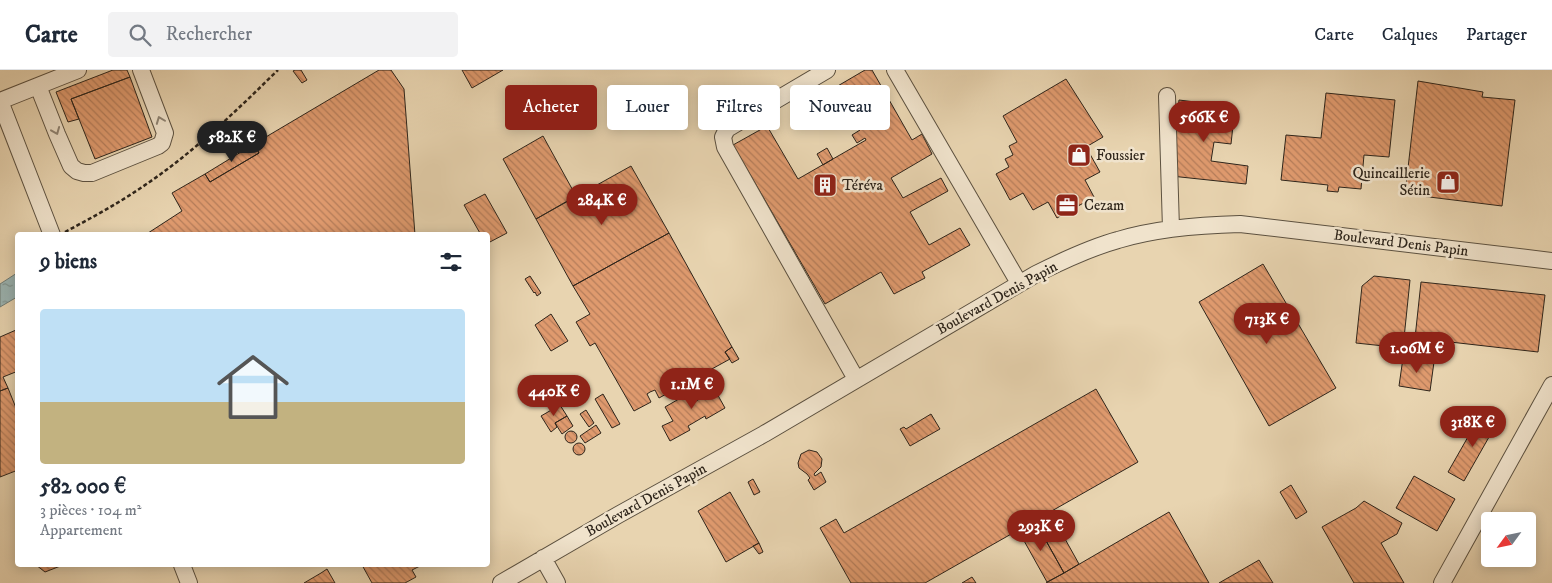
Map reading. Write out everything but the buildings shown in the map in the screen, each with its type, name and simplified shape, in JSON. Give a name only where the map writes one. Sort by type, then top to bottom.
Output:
[{"type":"street","points":[[51,232],[0,101],[78,70]]},
{"type":"street","points":[[38,86],[71,166],[77,171],[84,173],[92,172],[162,143],[165,133],[141,70]]},
{"type":"street","points":[[827,70],[727,129],[722,137],[725,147],[856,379]]},
{"type":"street","points":[[895,70],[1019,283]]},
{"type":"street","points":[[1167,96],[1171,229]]},
{"type":"street","name":"Boulevard Denis Papin","points":[[501,583],[764,434],[1019,283],[1074,256],[1109,243],[1150,232],[1200,225],[1240,224],[1552,261]]},
{"type":"street","points":[[1442,583],[1552,385]]},
{"type":"street","points":[[543,558],[557,583]]},
{"type":"street","points":[[183,567],[189,583]]},
{"type":"path","points":[[64,232],[148,183],[206,137],[278,70]]},
{"type":"water","points":[[15,274],[15,298],[0,307],[0,284]]},
{"type":"place","name":"Foussier","points":[[1079,155]]},
{"type":"place","name":"Quincaillerie Sétin","points":[[1448,182]]},
{"type":"place","name":"Téréva","points":[[825,185]]},
{"type":"place","name":"Cezam","points":[[1067,205]]}]
